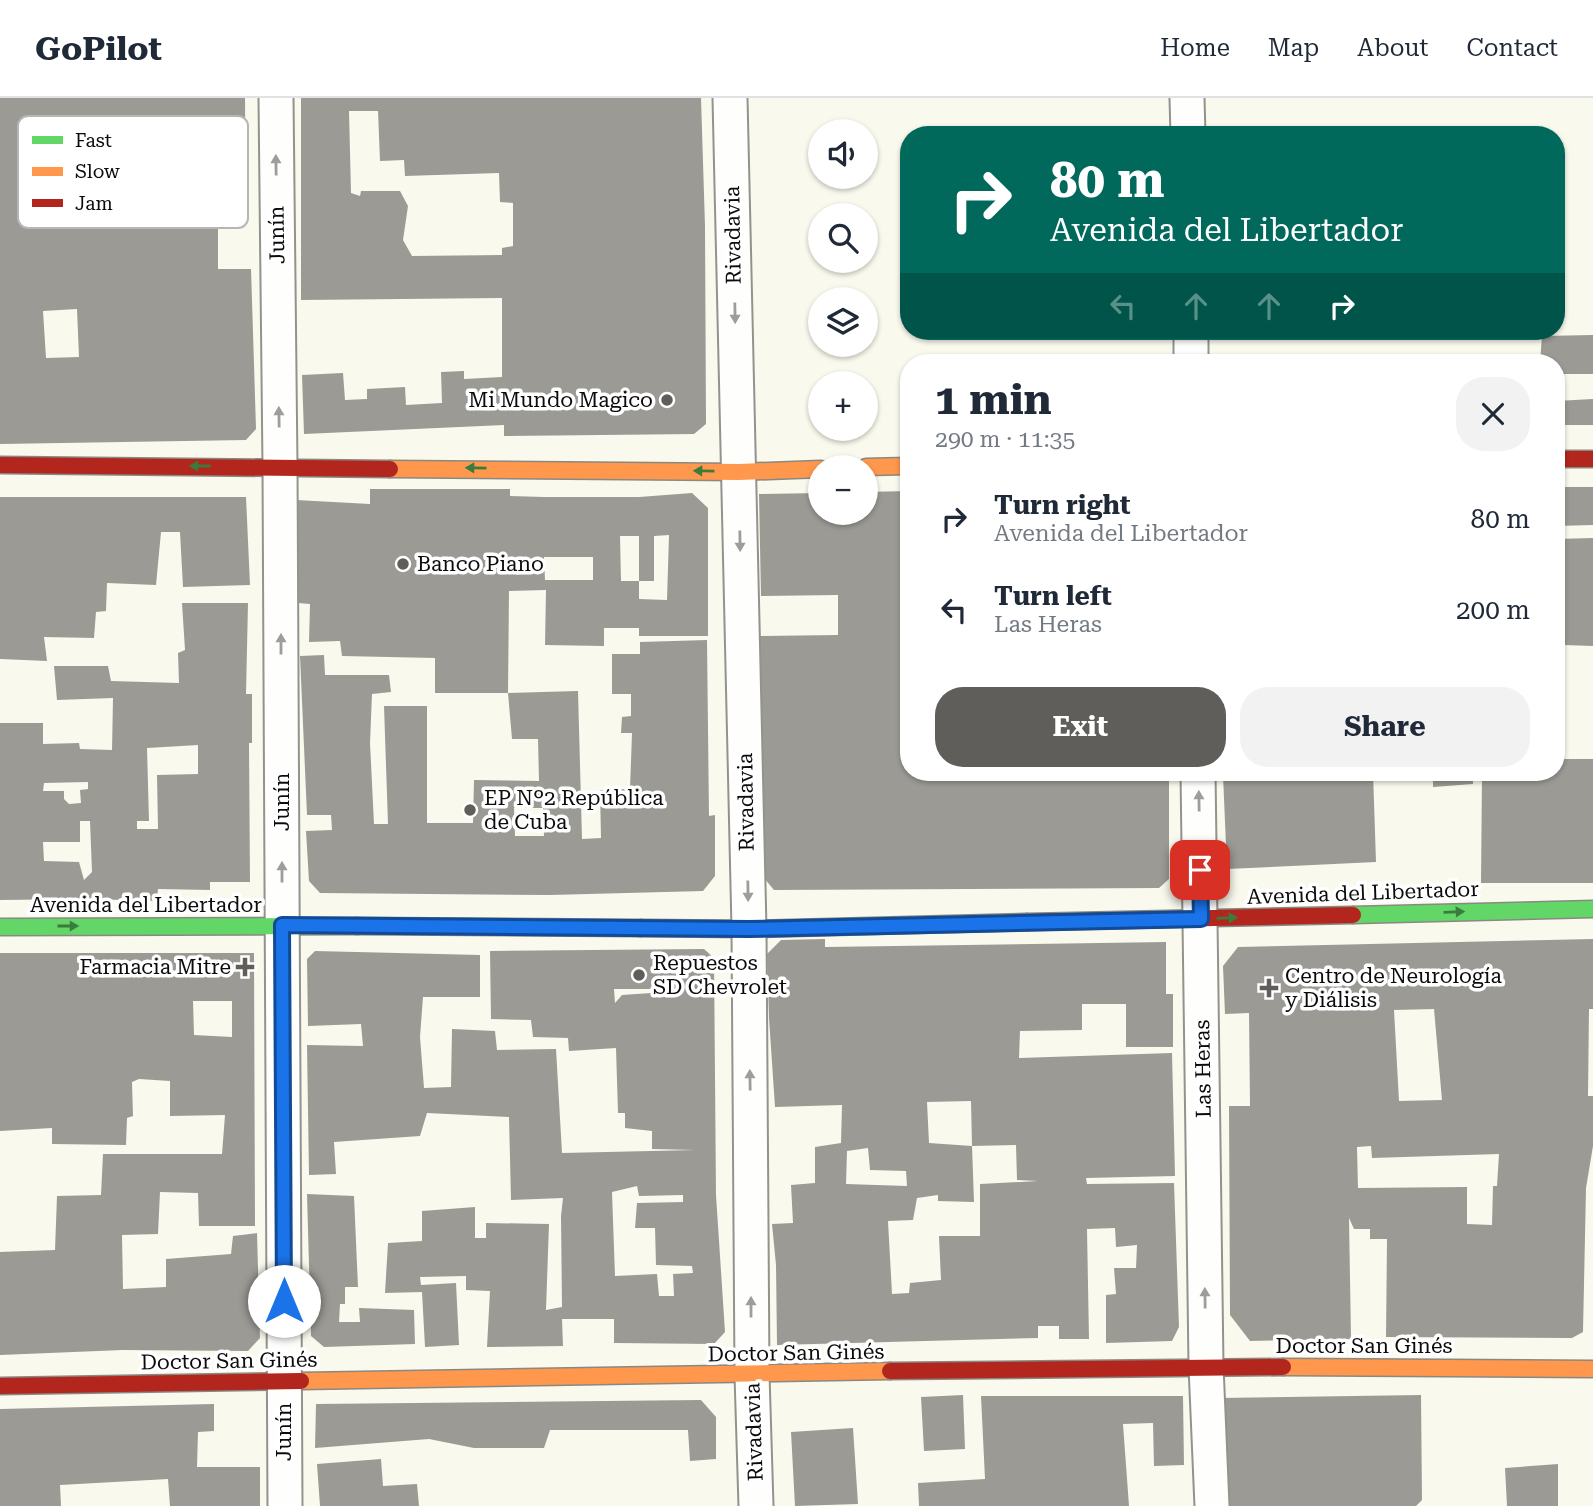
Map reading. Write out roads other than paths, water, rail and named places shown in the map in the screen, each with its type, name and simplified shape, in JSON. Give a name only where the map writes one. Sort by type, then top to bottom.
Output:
[{"type":"main road","points":[[1565,459],[1593,459]]},
{"type":"main road","points":[[0,465],[739,472],[808,469]]},
{"type":"main road","points":[[878,467],[900,466]]},
{"type":"main road","name":"Avenida del Libertador","points":[[0,927],[282,925],[749,929],[1593,909]]},
{"type":"main road","name":"Doctor San Ginés","points":[[0,1386],[1206,1366],[1593,1369]]},
{"type":"street","name":"Junín","points":[[275,98],[280,466],[285,1506]]},
{"type":"street","name":"Rivadavia","points":[[730,98],[749,929],[752,1375],[756,1506]]},
{"type":"street","points":[[1187,98],[1188,126]]},
{"type":"street","name":"Las Heras","points":[[1198,781],[1206,1366],[1212,1506]]},
{"type":"place","name":"Mi Mundo Magico","points":[[667,400]]},
{"type":"place","name":"Banco Piano","points":[[403,564]]},
{"type":"place","name":"EP Nº2 República de Cuba","points":[[470,810]]},
{"type":"place","name":"Farmacia Mitre","points":[[245,967]]},
{"type":"place","name":"Repuestos SD Chevrolet","points":[[639,975]]},
{"type":"place","name":"Centro de Neurología y Diálisis","points":[[1269,988]]}]
